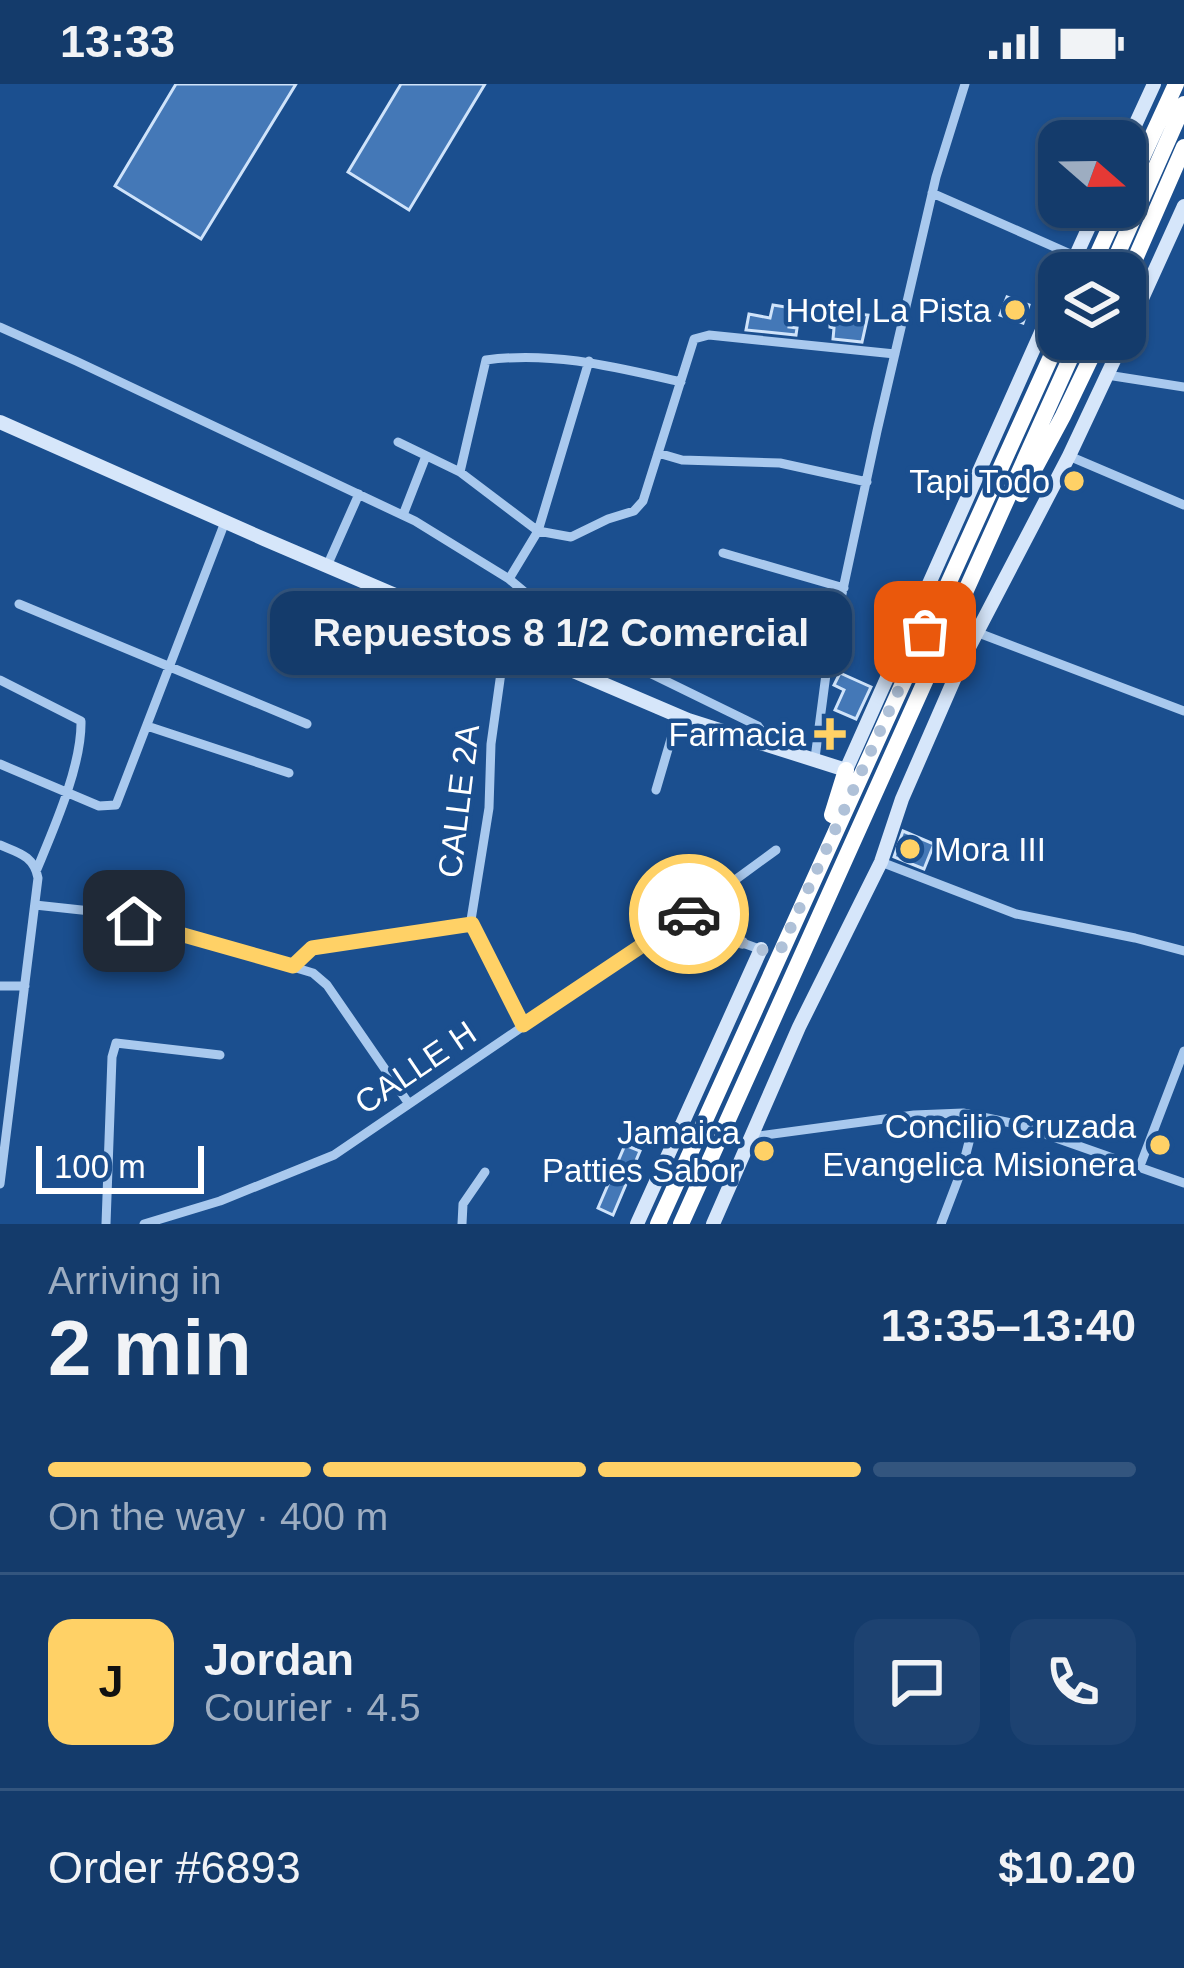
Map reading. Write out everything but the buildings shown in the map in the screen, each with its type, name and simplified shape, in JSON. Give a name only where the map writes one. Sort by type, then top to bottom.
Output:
[{"type":"highway","points":[[1146,148],[1175,84]]},
{"type":"highway","points":[[1117,252],[1184,104]]},
{"type":"highway","points":[[1138,252],[1181,155]]},
{"type":"highway","points":[[658,1224],[771,950],[810,884],[1049,360]]},
{"type":"highway","points":[[682,1224],[1070,360]]},
{"type":"highway","points":[[960,605],[1090,360]]},
{"type":"highway","points":[[810,884],[846,770]]},
{"type":"street","points":[[815,758],[828,659],[895,354],[932,193],[965,84]]},
{"type":"street","points":[[1138,120],[1154,84]]},
{"type":"street","points":[[932,193],[1067,252]]},
{"type":"street","points":[[1146,297],[1177,239],[1184,206]]},
{"type":"street","points":[[0,327],[403,515],[509,579],[582,640],[758,726],[772,746]]},
{"type":"street","points":[[398,442],[460,472],[538,531],[571,536],[634,511],[644,501],[694,339],[709,335],[895,354]]},
{"type":"street","points":[[0,422],[505,644],[678,715],[846,770],[1038,339]]},
{"type":"street","points":[[460,472],[485,360],[546,356],[681,382]]},
{"type":"street","points":[[713,1224],[835,950],[881,862],[909,782],[976,632],[1114,360]]},
{"type":"street","points":[[509,579],[538,531],[589,361]]},
{"type":"street","points":[[1107,376],[1184,387]]},
{"type":"street","points":[[658,453],[682,460],[780,463],[867,482]]},
{"type":"street","points":[[403,515],[426,456]]},
{"type":"street","points":[[1069,456],[1184,505]]},
{"type":"street","points":[[327,566],[359,494]]},
{"type":"street","points":[[0,764],[99,806],[116,806],[225,522]]},
{"type":"street","points":[[723,553],[844,588]]},
{"type":"street","points":[[19,604],[307,724]]},
{"type":"street","points":[[976,632],[1184,711]]},
{"type":"street","name":"CALLE 2A","points":[[505,644],[472,924],[523,1025]]},
{"type":"street","points":[[0,680],[81,721],[66,794],[37,869],[0,1184]]},
{"type":"street","points":[[656,790],[678,715]]},
{"type":"street","points":[[147,726],[289,773]]},
{"type":"street","points":[[0,845],[28,856],[37,869]]},
{"type":"street","name":"CALLE H","points":[[144,1224],[220,1201],[334,1155],[776,850]]},
{"type":"street","points":[[881,862],[1016,914],[1184,951]]},
{"type":"street","points":[[35,905],[100,912],[313,974],[327,985],[409,1103]]},
{"type":"street","points":[[637,1224],[771,950],[740,942],[694,910]]},
{"type":"street","points":[[293,966],[312,948],[472,924]]},
{"type":"street","points":[[0,986],[25,986]]},
{"type":"street","points":[[106,1224],[116,1043],[220,1054]]},
{"type":"street","points":[[1140,1166],[1184,1051]]},
{"type":"street","points":[[0,1054],[16,1055]]},
{"type":"street","points":[[751,1137],[938,1112],[976,1114],[1184,1183]]},
{"type":"street","points":[[941,1224],[976,1114]]},
{"type":"street","points":[[462,1224],[463,1204],[485,1172]]},
{"type":"way so far","points":[[689,914],[694,910],[747,945],[780,951],[925,632]]},
{"type":"place","name":"Hotel La Pista","points":[[1015,310]]},
{"type":"place","name":"Tapi Todo","points":[[1074,481]]},
{"type":"place","name":"Repuestos 8 1/2 Comercial","points":[[925,632]]},
{"type":"place","name":"Farmacia","points":[[830,734]]},
{"type":"place","name":"Mora III","points":[[910,849]]},
{"type":"place","name":"Concilio Cruzada Evangelica Misionera","points":[[1160,1145]]},
{"type":"place","name":"Jamaica Patties Sabor","points":[[764,1151]]},
{"type":"route","points":[[134,921],[293,966],[312,948],[472,924],[523,1025],[689,914]]}]
